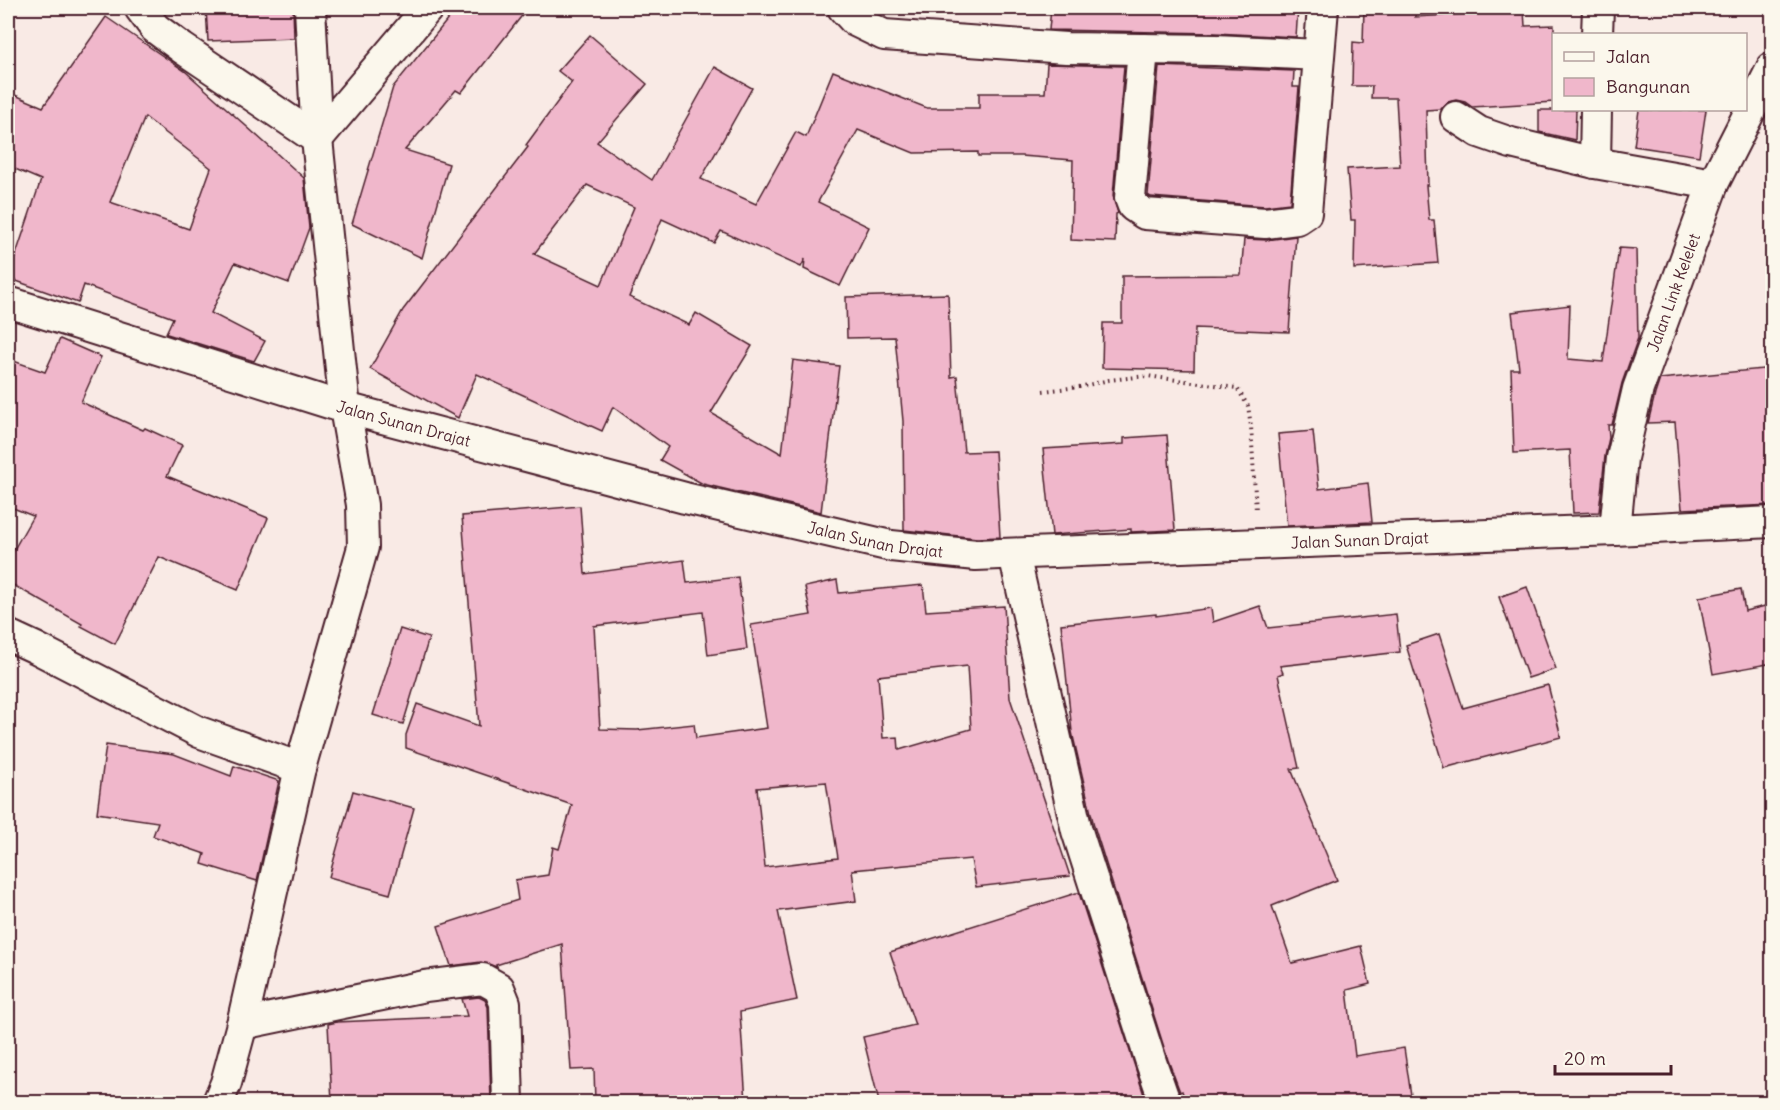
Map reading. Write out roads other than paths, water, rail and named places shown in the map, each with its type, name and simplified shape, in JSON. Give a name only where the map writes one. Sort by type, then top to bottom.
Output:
[{"type":"street","points":[[140,8],[156,28],[182,48],[317,139]]},
{"type":"street","points":[[218,1102],[226,1083],[242,1024],[300,768],[363,547],[362,505],[345,408],[317,139],[310,8]]},
{"type":"street","points":[[317,139],[428,8]]},
{"type":"street","points":[[843,8],[855,21],[884,35],[1066,48],[1318,55]]},
{"type":"street","points":[[1143,49],[1130,198],[1133,206],[1145,214],[1265,223],[1297,219],[1306,213],[1323,8]]},
{"type":"street","points":[[1597,33],[1598,8]]},
{"type":"street","name":"Jalan Link Kelelet","points":[[1615,530],[1622,458],[1638,389],[1713,184],[1773,68]]},
{"type":"street","points":[[1595,163],[1596,111]]},
{"type":"street","points":[[1456,117],[1479,132],[1511,143],[1595,163],[1713,184]]},
{"type":"street","name":"Jalan Sunan Drajat","points":[[8,302],[345,408],[685,498],[891,546],[976,555],[1014,554],[1773,522]]},
{"type":"street","points":[[1014,554],[1077,831],[1165,1102]]},
{"type":"street","points":[[8,635],[199,732],[300,768]]},
{"type":"street","points":[[242,1024],[425,986],[483,979],[499,988],[506,1003],[508,1102]]}]
